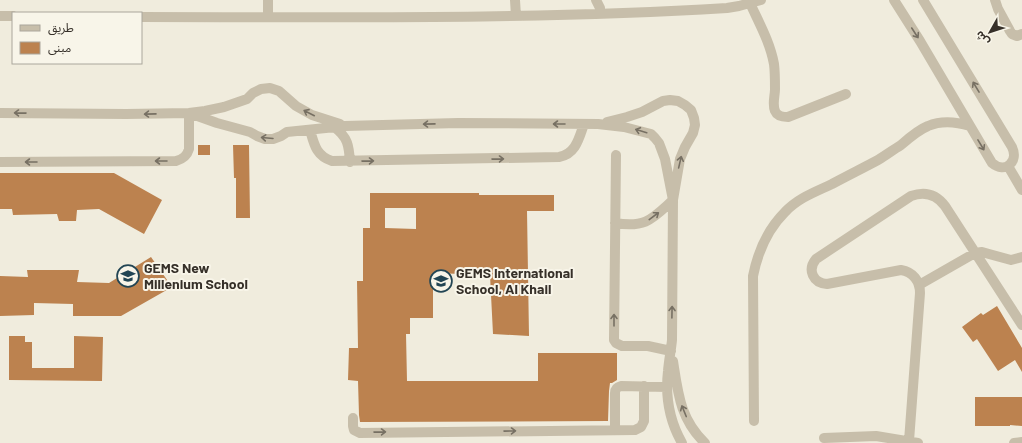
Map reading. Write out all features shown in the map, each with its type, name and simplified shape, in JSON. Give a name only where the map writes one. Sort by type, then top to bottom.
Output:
[{"type":"street","points":[[268,0],[268,17]]},
{"type":"street","points":[[515,0],[516,16]]},
{"type":"street","points":[[596,0],[600,8],[600,14]]},
{"type":"street","points":[[142,17],[392,17],[600,14],[739,6],[760,0]]},
{"type":"street","points":[[894,0],[992,163],[999,167],[1008,166],[1014,160],[1014,151],[1012,147],[923,0]]},
{"type":"street","points":[[995,0],[998,9],[1012,34],[1017,36],[1022,34]]},
{"type":"street","points":[[750,3],[771,52],[775,77],[774,107],[775,112],[778,115],[788,117],[846,94]]},
{"type":"street","points":[[0,16],[12,16]]},
{"type":"street","points":[[0,113],[126,114],[205,112],[247,99],[253,93],[261,89],[270,88],[279,91],[296,106],[312,115],[345,126]]},
{"type":"street","points":[[598,124],[635,115],[662,102],[670,100],[678,101],[685,105],[691,110],[694,118],[695,125],[693,133],[680,159],[673,200],[671,351],[668,372],[667,400],[669,412],[677,435],[682,443]]},
{"type":"street","points":[[189,113],[217,123],[250,132],[265,139],[273,139],[287,132],[345,126],[458,123],[598,124],[624,127],[650,134],[656,138],[665,159],[673,200]]},
{"type":"street","points":[[0,162],[181,160],[188,154],[190,149],[189,113]]},
{"type":"street","points":[[754,421],[754,276],[756,262],[767,234],[786,211],[797,202],[866,166],[929,126],[945,122],[970,126]]},
{"type":"street","points":[[310,130],[316,148],[326,160],[350,162],[559,157],[568,154],[574,148],[584,124]]},
{"type":"street","points":[[334,127],[342,134],[348,144],[350,162]]},
{"type":"street","points":[[616,155],[614,340],[622,346],[648,346],[671,351]]},
{"type":"street","points":[[1008,166],[1022,190]]},
{"type":"street","points":[[824,438],[876,436],[914,442],[920,293],[919,285],[914,276],[901,270],[823,284],[815,279],[812,271],[812,267],[816,259],[911,196],[924,193],[936,196],[941,200],[1022,325]]},
{"type":"street","points":[[615,224],[636,225],[643,223],[651,219],[673,200]]},
{"type":"street","points":[[919,285],[975,253],[982,252],[1011,260],[1022,257]]},
{"type":"street","points":[[671,351],[678,392],[683,410],[690,425],[705,443]]},
{"type":"street","points":[[615,430],[615,391],[618,386],[667,387]]},
{"type":"street","points":[[353,418],[353,428],[355,432],[635,430],[641,427],[644,420],[644,386]]},
{"type":"street","points":[[1014,443],[1022,442]]},
{"type":"building","points":[[198,145],[210,145],[210,155],[198,155]]},
{"type":"building","points":[[233,145],[249,145],[250,218],[236,218],[236,178],[234,178]]},
{"type":"building","points":[[0,173],[114,173],[162,200],[144,234],[99,209],[77,210],[76,221],[59,221],[57,214],[13,215],[12,209],[0,209]]},
{"type":"building","points":[[370,193],[554,195],[554,211],[527,211],[529,336],[493,334],[490,275],[433,273],[433,318],[410,318],[410,334],[406,334],[407,381],[538,381],[538,353],[617,353],[617,380],[610,383],[608,421],[360,422],[358,381],[348,380],[349,348],[358,348],[357,281],[363,281],[363,228],[370,228]],"holes":[[[385,208],[416,208],[416,229],[385,228]]]},
{"type":"building","points":[[151,257],[172,287],[121,316],[73,316],[73,304],[34,303],[34,315],[0,316],[0,276],[28,277],[27,270],[79,270],[77,282],[109,283]]},
{"type":"building","points":[[997,306],[1022,348],[1022,372],[1015,360],[998,371],[977,339],[973,342],[962,327],[981,313],[983,315]]},
{"type":"building","points":[[9,336],[25,336],[25,342],[32,342],[32,368],[74,368],[74,336],[103,337],[102,381],[9,380]]},
{"type":"building","points":[[975,397],[1022,397],[1022,426],[975,426]]},
{"type":"place","name":"GEMS New Millenium School","points":[[128,276]]},
{"type":"place","name":"GEMS International School, Al Khail","points":[[441,281]]}]
